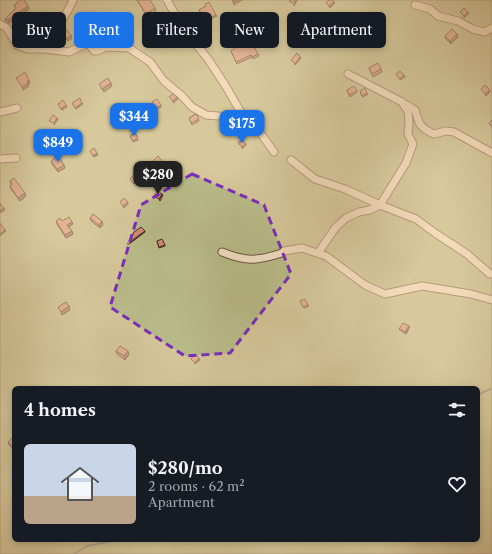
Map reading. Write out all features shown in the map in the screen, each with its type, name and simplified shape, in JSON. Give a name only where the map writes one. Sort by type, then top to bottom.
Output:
[{"type":"street","points":[[45,49],[55,29],[69,10],[74,0]]},
{"type":"street","points":[[167,0],[176,16],[208,59],[243,116],[259,131],[274,152]]},
{"type":"street","points":[[415,5],[430,9],[438,16],[458,21],[473,29],[484,32],[492,28]]},
{"type":"street","points":[[0,24],[7,28],[16,43],[28,49],[45,49],[69,52],[86,44],[89,44],[94,51],[106,48],[129,48],[150,62],[164,81],[182,96],[192,107],[206,115],[218,116]]},
{"type":"street","points":[[348,74],[415,110],[418,122],[423,129],[434,134],[446,131],[454,132],[492,153]]},
{"type":"street","points":[[318,253],[327,238],[341,222],[359,212],[370,210],[380,205],[406,163],[413,144],[408,134],[408,111],[402,102]]},
{"type":"street","points":[[0,112],[17,108]]},
{"type":"street","points":[[0,159],[16,158]]},
{"type":"street","points":[[291,160],[315,179],[345,189],[416,219],[467,254],[490,274],[492,274]]},
{"type":"street","points":[[222,252],[250,260],[261,260],[284,251],[302,248],[326,256],[365,285],[385,294],[422,286],[471,294],[492,300]]},
{"type":"highlighted area","points":[[192,174],[264,205],[291,274],[230,353],[185,356],[110,307],[141,205]]},
{"type":"green space","points":[[0,0],[492,0],[492,554],[0,554]]},
{"type":"building","points":[[24,0],[28,6],[19,12],[12,12],[16,8],[14,5],[17,2]]},
{"type":"building","points":[[137,0],[150,0],[155,8],[149,12],[145,12]]},
{"type":"building","points":[[296,0],[294,4],[289,1]]},
{"type":"building","points":[[329,0],[333,0],[334,2],[329,6],[326,3]]},
{"type":"building","points":[[209,2],[216,15],[212,17],[212,12],[200,12],[199,10],[206,6],[205,4]]},
{"type":"building","points":[[464,8],[468,12],[464,16],[460,12]]},
{"type":"building","points":[[12,12],[12,17],[8,20],[5,19]]},
{"type":"building","points":[[66,29],[71,35],[67,38],[66,37]]},
{"type":"building","points":[[452,29],[457,34],[450,41],[445,36]]},
{"type":"building","points":[[235,48],[255,48],[258,54],[252,57],[251,55],[236,62],[231,51]]},
{"type":"building","points":[[297,53],[300,57],[295,64],[291,60]]},
{"type":"building","points":[[378,63],[381,69],[372,74],[369,68]]},
{"type":"building","points":[[400,71],[404,75],[400,79],[396,74]]},
{"type":"building","points":[[25,72],[29,80],[27,81],[28,83],[22,87],[16,78]]},
{"type":"building","points":[[108,78],[111,83],[102,89],[99,84]]},
{"type":"building","points":[[485,85],[490,90],[485,94],[481,89]]},
{"type":"building","points":[[354,86],[357,91],[349,95],[347,90]]},
{"type":"building","points":[[365,88],[367,93],[362,96],[360,91]]},
{"type":"building","points":[[173,94],[177,97],[173,101],[169,97]]},
{"type":"building","points":[[80,98],[82,103],[75,108],[72,103]]},
{"type":"building","points":[[157,99],[161,105],[156,108],[152,102]]},
{"type":"building","points":[[63,100],[66,105],[61,109],[58,104]]},
{"type":"building","points":[[130,107],[137,118],[121,127],[115,116]]},
{"type":"building","points":[[196,114],[199,119],[191,123],[189,118]]},
{"type":"building","points":[[53,115],[57,118],[54,123],[49,121]]},
{"type":"building","points":[[492,120],[492,127],[489,123]]},
{"type":"building","points":[[38,131],[41,135],[37,139],[34,134]]},
{"type":"building","points":[[135,133],[138,138],[133,141],[130,136]]},
{"type":"building","points":[[242,140],[246,144],[242,147],[238,143]]},
{"type":"building","points":[[94,148],[97,153],[93,156],[90,151]]},
{"type":"building","points":[[58,156],[64,165],[57,169],[51,161]]},
{"type":"building","points":[[158,156],[162,161],[156,166],[152,162]]},
{"type":"building","points":[[136,172],[140,176],[133,183],[130,179]]},
{"type":"building","points":[[145,175],[148,179],[143,183],[140,179]]},
{"type":"building","points":[[14,178],[25,193],[18,198],[10,186],[12,184],[10,181]]},
{"type":"building","points":[[157,191],[162,194],[159,199],[154,196]]},
{"type":"building","points":[[124,198],[128,202],[123,206],[120,202]]},
{"type":"building","points":[[0,203],[4,208],[0,211]]},
{"type":"building","points":[[93,214],[102,221],[99,225],[90,218]]},
{"type":"building","points":[[69,217],[72,222],[67,225],[72,231],[65,235],[56,221],[60,218],[62,221]]},
{"type":"building","points":[[0,223],[5,230],[0,234]]},
{"type":"building","points":[[141,227],[145,231],[127,244],[134,232]]},
{"type":"building","points":[[162,239],[165,245],[159,247],[157,241]]},
{"type":"building","points":[[305,299],[308,305],[303,307],[300,301]]},
{"type":"building","points":[[66,302],[69,306],[61,312],[58,307]]},
{"type":"building","points":[[403,323],[409,326],[405,332],[399,329]]},
{"type":"building","points":[[120,346],[128,351],[124,356],[116,351]]},
{"type":"building","points":[[195,354],[199,358],[195,363],[191,359]]},
{"type":"building","points":[[12,438],[12,446],[8,442]]},
{"type":"waterway","points":[[480,394],[492,388]]},
{"type":"waterway","points":[[74,554],[87,546],[107,542]]}]
